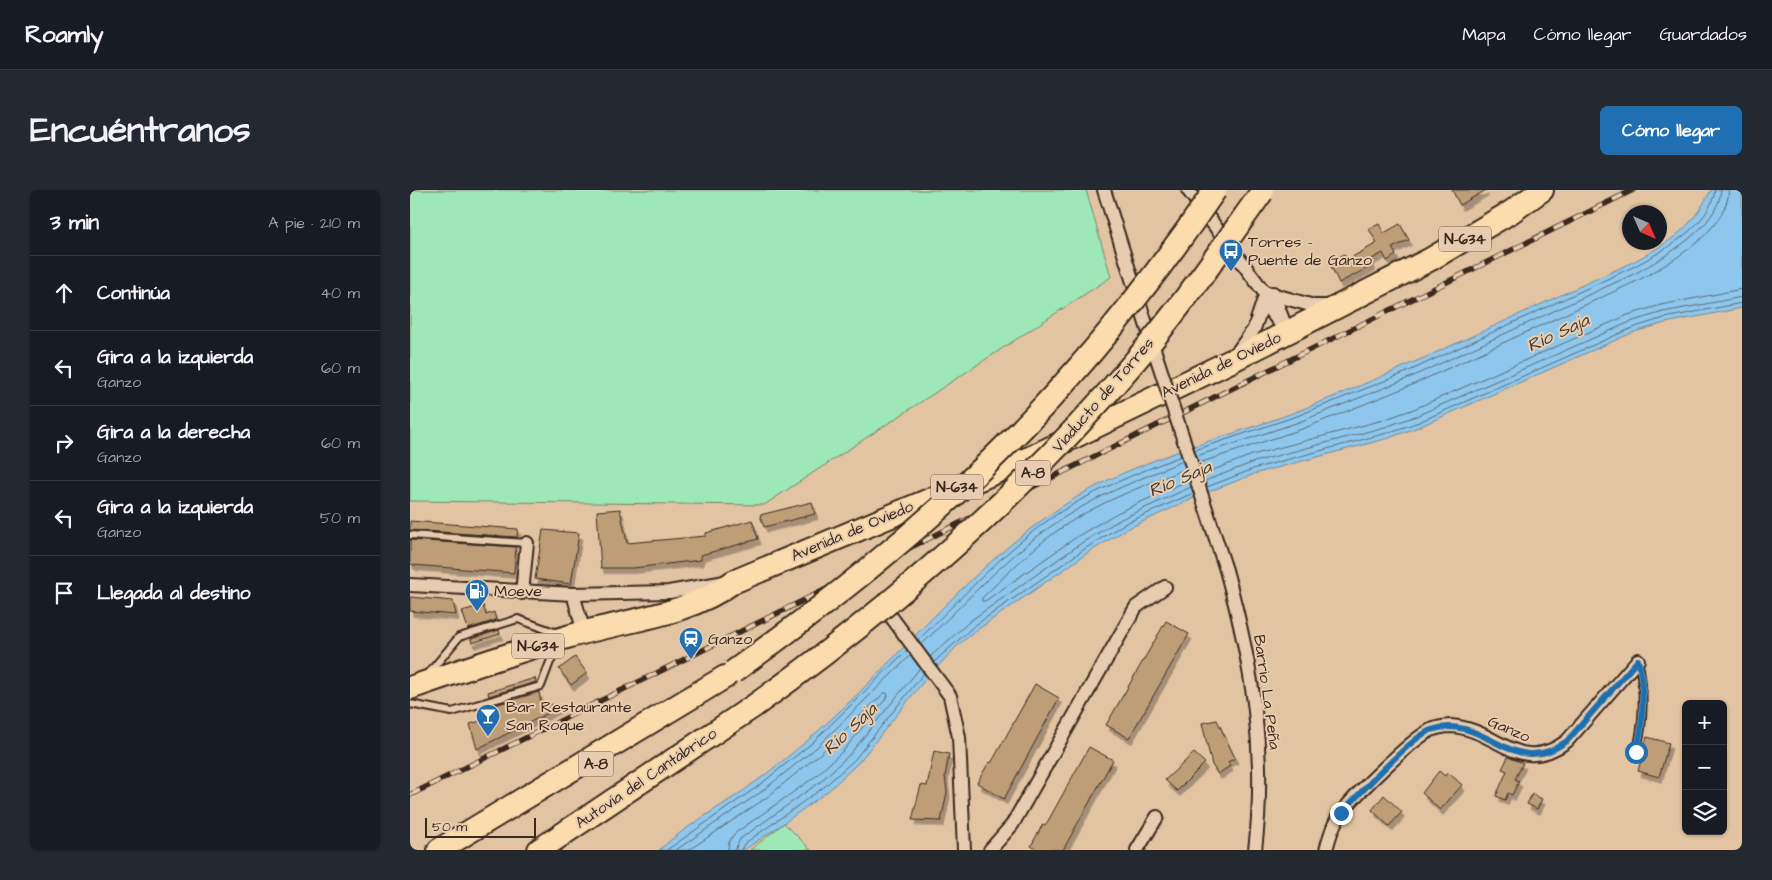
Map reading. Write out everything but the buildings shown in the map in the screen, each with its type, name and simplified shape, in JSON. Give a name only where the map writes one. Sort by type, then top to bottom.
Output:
[{"type":"highway","name":"A-8","points":[[466,850],[729,675],[794,628],[876,562],[1000,451],[1063,385],[1103,338],[1169,254],[1215,190]]},
{"type":"highway","name":"Avenida de Oviedo","points":[[415,686],[575,634],[690,606],[716,594],[732,582],[1032,457],[1343,306],[1471,236],[1542,190]]},
{"type":"highway","name":"Viaducto de Torres","points":[[754,706],[828,652],[897,597],[972,531],[1036,470],[1136,360],[1263,191]]},
{"type":"highway","points":[[439,850],[729,675]]},
{"type":"highway","points":[[562,850],[674,769],[754,706]]},
{"type":"highway","name":"Autovía del Cantábrico","points":[[538,850],[754,706]]},
{"type":"street","name":"Barrio La Peña","points":[[1104,190],[1226,570],[1239,616],[1251,676],[1260,751],[1260,786],[1255,850]]},
{"type":"street","points":[[1188,190],[1267,295],[1288,333]]},
{"type":"street","points":[[1267,295],[1314,306],[1343,306]]},
{"type":"street","points":[[1231,361],[1254,329],[1267,295]]},
{"type":"street","points":[[522,593],[527,543]]},
{"type":"street","points":[[410,585],[522,593],[573,594],[669,592],[712,583],[732,582]]},
{"type":"street","points":[[990,850],[1012,825],[1136,607],[1165,587]]},
{"type":"street","points":[[573,594],[575,634]]},
{"type":"street","points":[[880,601],[896,620],[950,696],[959,737],[964,850]]},
{"type":"street","name":"Ganzo","points":[[1326,850],[1341,813],[1410,746],[1429,731],[1449,726],[1466,729],[1525,755],[1545,754],[1555,750],[1567,741],[1638,660]]},
{"type":"street","points":[[1137,850],[1157,817]]},
{"type":"lane","points":[[410,535],[527,543]]},
{"type":"lane","points":[[410,704],[452,712],[541,686],[550,662],[575,634],[518,619],[460,636],[415,686]]},
{"type":"lane","points":[[1636,752],[1642,732],[1643,677],[1638,660]]},
{"type":"green space","points":[[410,190],[1086,190],[1111,277],[764,505],[410,501]]},
{"type":"green space","points":[[784,823],[811,850],[750,850]]},
{"type":"water","name":"Río Saja","points":[[1711,190],[1742,190],[1742,308],[1665,323],[1634,332],[1421,426],[1389,438],[1257,473],[1200,495],[1127,529],[1089,552],[959,644],[923,682],[859,762],[828,791],[784,823],[744,850],[659,850],[761,778],[808,740],[875,677],[973,578],[1044,519],[1082,494],[1134,468],[1271,421],[1340,394],[1424,358],[1631,263],[1654,250],[1667,250],[1667,242],[1687,226]]},
{"type":"railway","points":[[410,795],[1633,190]]},
{"type":"place","name":"Torres - Puente de Ganzo","points":[[1231,272]]},
{"type":"place","name":"Moeve","points":[[477,612]]},
{"type":"place","name":"Ganzo","points":[[691,660]]},
{"type":"place","name":"Bar Restaurante San Roque","points":[[488,737]]},
{"type":"route","points":[[1341,813],[1410,746],[1429,731],[1449,726],[1466,729],[1525,755],[1534,756],[1555,750],[1567,741],[1638,660],[1643,677],[1641,699],[1642,732],[1636,752]]}]
